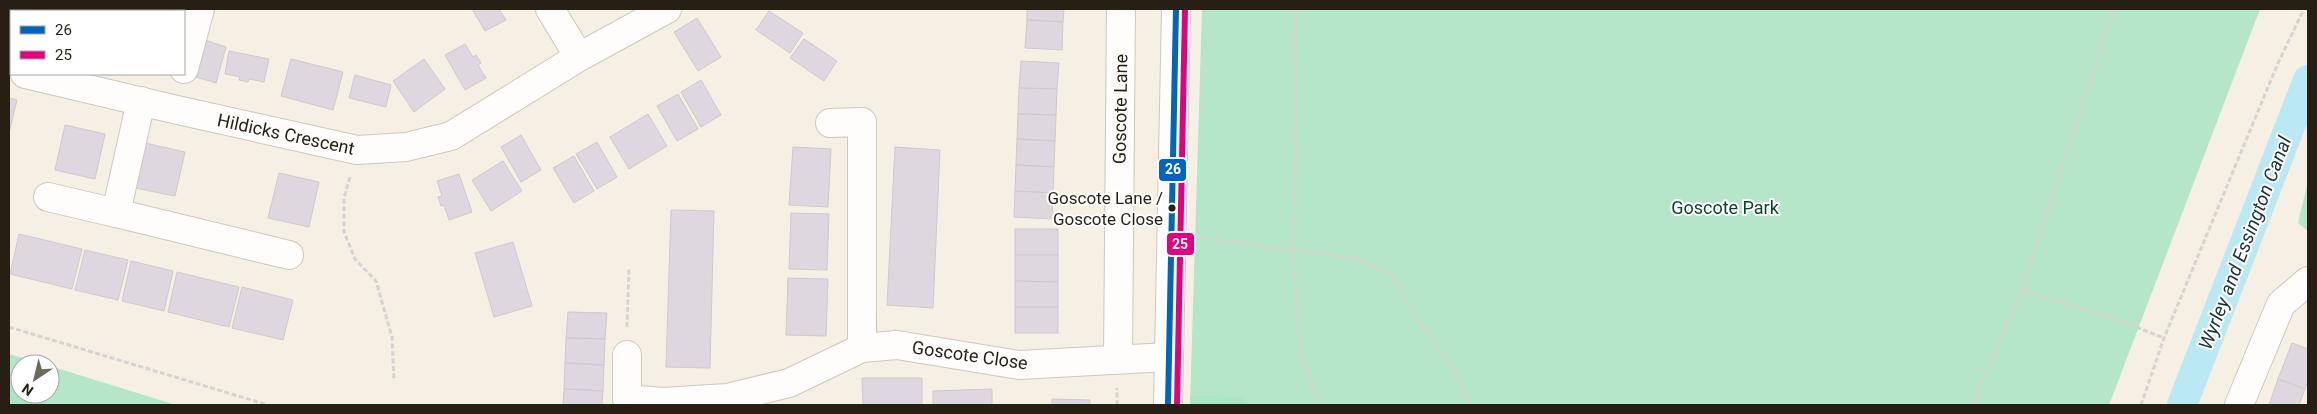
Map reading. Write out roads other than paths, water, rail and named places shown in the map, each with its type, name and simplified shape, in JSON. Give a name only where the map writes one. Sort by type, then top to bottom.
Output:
[{"type":"street","points":[[185,65],[200,9]]},
{"type":"street","points":[[550,9],[579,57]]},
{"type":"street","name":"Hildicks Crescent","points":[[29,75],[173,110],[357,150],[406,147],[451,136],[579,57],[667,9]]},
{"type":"street","name":"Goscote Lane","points":[[1118,358],[1121,9]]},
{"type":"street","points":[[1168,405],[1176,9]]},
{"type":"street","points":[[173,110],[182,75]]},
{"type":"street","points":[[116,213],[141,101]]},
{"type":"street","points":[[830,124],[862,122],[862,348]]},
{"type":"street","points":[[48,197],[289,255]]},
{"type":"street","points":[[2239,405],[2281,304],[2308,281]]},
{"type":"street","name":"Goscote Close","points":[[627,355],[627,399],[663,402],[727,398],[789,383],[862,348],[898,345],[1019,366],[1118,358],[1168,357]]},
{"type":"waterway","name":"Wyrley and Essington Canal","points":[[2182,405],[2308,80]]},
{"type":"place","name":"Goscote Lane / Goscote Close","points":[[1172,208]]},
{"type":"park label","name":"Goscote Park","points":[[1725,207]]}]
